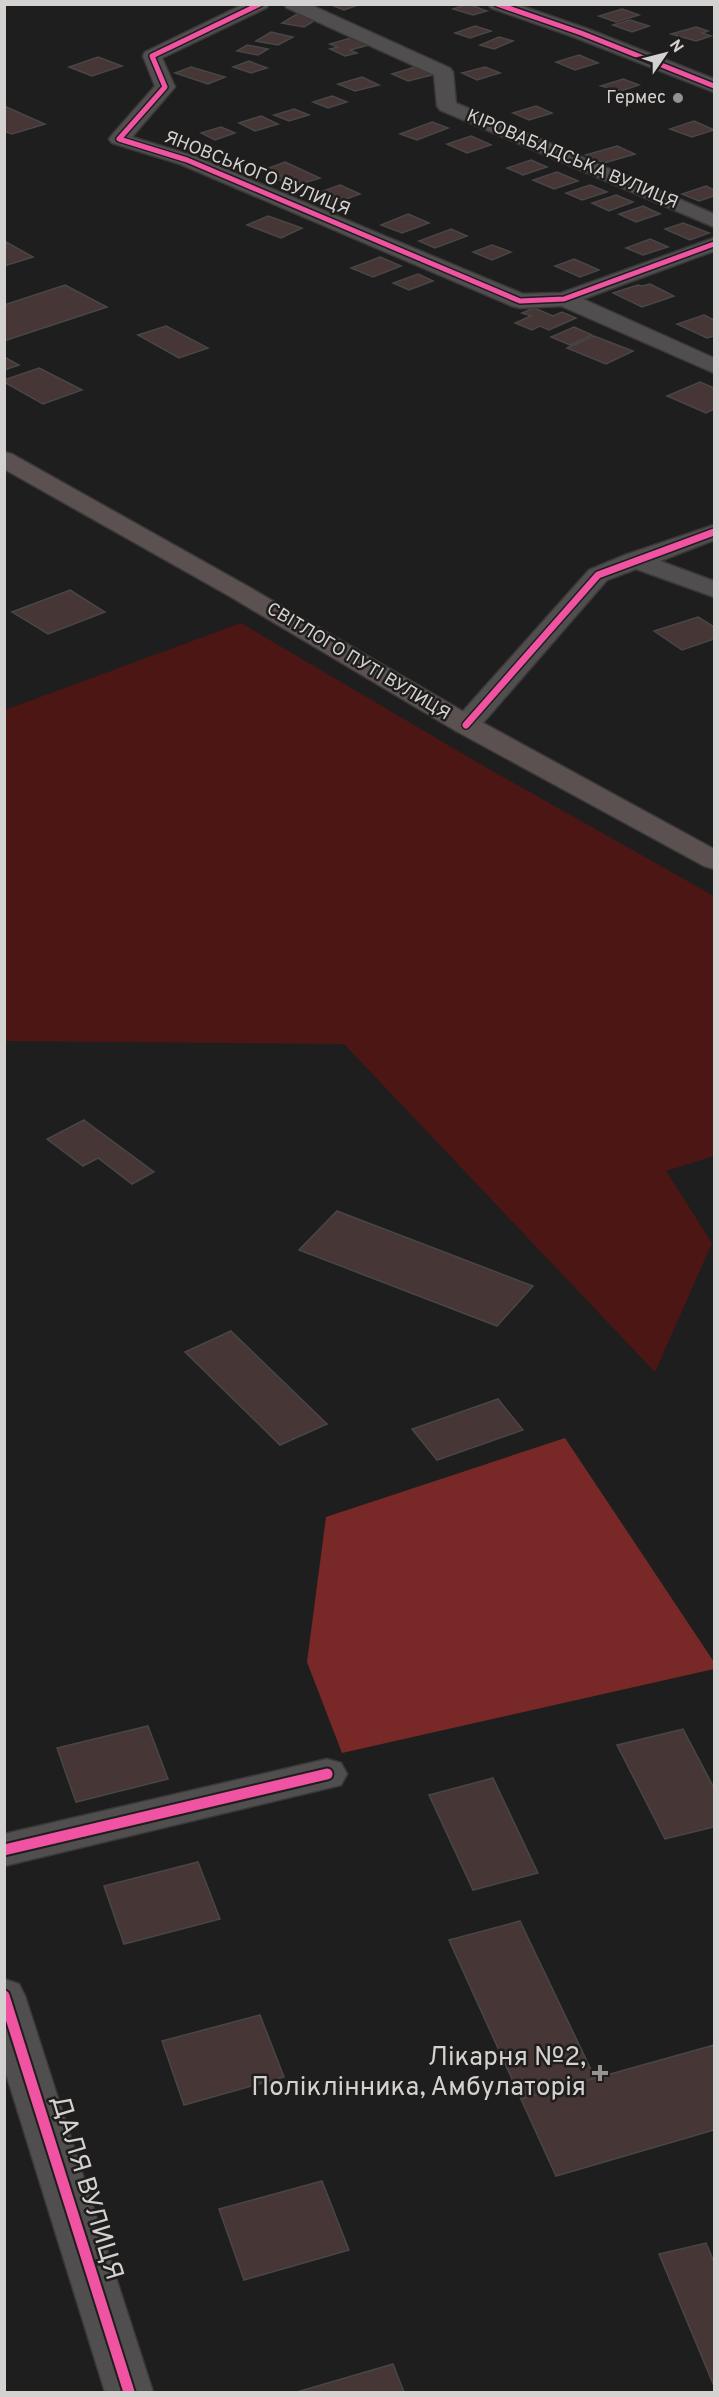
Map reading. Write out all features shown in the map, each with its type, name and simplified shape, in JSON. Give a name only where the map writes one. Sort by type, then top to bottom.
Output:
[{"type":"main road","name":"СВІТЛОГО ПУТІ ВУЛИЦЯ","points":[[4,459],[240,592],[466,725],[714,860]]},
{"type":"street","name":"ЯНОВСЬКОГО ВУЛИЦЯ","points":[[260,4],[152,56],[165,87],[119,139],[187,160],[520,301],[564,299]]},
{"type":"street","name":"КІРОВАБАДСЬКА ВУЛИЦЯ","points":[[293,4],[443,72],[447,106],[714,221]]},
{"type":"street","points":[[497,4],[581,33],[714,86]]},
{"type":"street","points":[[564,299],[714,244]]},
{"type":"street","points":[[564,299],[714,366]]},
{"type":"street","points":[[466,725],[598,575],[714,532]]},
{"type":"street","points":[[634,560],[714,590]]},
{"type":"street","points":[[4,1850],[327,1774]]},
{"type":"street","name":"ДАЛЯ ВУЛИЦЯ","points":[[4,1996],[129,2392]]},
{"type":"shaded area","points":[[241,623],[487,768],[714,896],[714,1156],[666,1171],[712,1243],[655,1372],[344,1044],[5,1041],[5,710]]},
{"type":"shaded area","points":[[565,1438],[714,1662],[714,1669],[342,1753],[307,1662],[326,1517]]},
{"type":"building","points":[[329,4],[361,4],[344,10]]},
{"type":"building","points":[[468,4],[487,11],[473,15],[453,9]]},
{"type":"building","points":[[622,9],[639,15],[616,22],[599,16]]},
{"type":"building","points":[[297,14],[319,18],[304,27],[282,23]]},
{"type":"building","points":[[630,20],[649,26],[632,32],[613,25]]},
{"type":"building","points":[[475,26],[491,31],[470,38],[455,33]]},
{"type":"building","points":[[696,27],[708,31],[702,33],[711,36],[696,41],[671,34]]},
{"type":"building","points":[[271,32],[293,37],[278,45],[256,41]]},
{"type":"building","points":[[354,37],[369,45],[350,50],[357,53],[345,56],[330,49],[338,47],[330,44]]},
{"type":"building","points":[[499,37],[513,41],[494,49],[480,45]]},
{"type":"building","points":[[247,45],[268,49],[258,55],[237,51]]},
{"type":"building","points":[[579,55],[598,63],[575,70],[556,62]]},
{"type":"building","points":[[98,57],[122,66],[92,76],[69,67]]},
{"type":"building","points":[[249,61],[267,68],[251,73],[233,67]]},
{"type":"building","points":[[191,67],[225,77],[208,84],[175,73]]},
{"type":"building","points":[[415,67],[432,75],[408,81],[392,74]]},
{"type":"building","points":[[485,67],[500,73],[477,80],[462,73]]},
{"type":"building","points":[[362,77],[379,85],[355,91],[338,84]]},
{"type":"building","points":[[623,79],[639,85],[621,91],[601,86]]},
{"type":"building","points":[[332,96],[347,102],[328,108],[313,102]]},
{"type":"building","points":[[4,106],[45,124],[12,134],[4,131]]},
{"type":"building","points":[[536,106],[552,113],[529,120],[513,113]]},
{"type":"building","points":[[294,109],[309,115],[289,121],[274,115]]},
{"type":"building","points":[[261,116],[278,124],[255,131],[239,123]]},
{"type":"building","points":[[694,121],[714,130],[692,137],[670,129]]},
{"type":"building","points":[[432,122],[448,128],[417,140],[400,134]]},
{"type":"building","points":[[221,127],[235,133],[215,140],[201,133]]},
{"type":"building","points":[[471,136],[491,145],[467,153],[447,144]]},
{"type":"building","points":[[617,146],[635,154],[604,163],[586,155]]},
{"type":"building","points":[[531,160],[547,167],[523,175],[507,168]]},
{"type":"building","points":[[285,162],[320,178],[293,186],[275,178],[281,176],[266,169]]},
{"type":"building","points":[[557,172],[578,181],[554,189],[533,180]]},
{"type":"building","points":[[340,185],[360,194],[333,204],[312,195]]},
{"type":"building","points":[[590,185],[607,192],[582,200],[566,193]]},
{"type":"building","points":[[706,186],[714,190],[714,196],[699,201],[682,194]]},
{"type":"building","points":[[616,195],[633,202],[609,211],[592,203]]},
{"type":"building","points":[[643,206],[660,214],[636,222],[619,214]]},
{"type":"building","points":[[408,214],[429,223],[402,233],[381,225]]},
{"type":"building","points":[[268,216],[302,228],[281,238],[247,225]]},
{"type":"building","points":[[683,223],[709,233],[690,240],[665,229]]},
{"type":"building","points":[[451,229],[467,236],[435,248],[419,241]]},
{"type":"building","points":[[650,239],[668,247],[643,255],[626,248]]},
{"type":"building","points":[[6,242],[33,257],[4,266]]},
{"type":"building","points":[[492,245],[511,252],[492,260],[473,252]]},
{"type":"building","points":[[380,257],[401,266],[373,277],[351,268]]},
{"type":"building","points":[[574,259],[599,270],[580,277],[555,266]]},
{"type":"building","points":[[418,274],[433,281],[409,290],[393,283]]},
{"type":"building","points":[[650,284],[674,296],[642,307],[613,293],[638,285]]},
{"type":"building","points":[[65,285],[107,307],[4,341],[4,305]]},
{"type":"building","points":[[534,308],[553,316],[562,312],[576,318],[549,330],[540,326],[532,330],[515,323],[531,316],[522,313]]},
{"type":"building","points":[[704,315],[714,320],[714,336],[707,338],[677,324]]},
{"type":"building","points":[[166,326],[208,348],[179,358],[138,335]]},
{"type":"building","points":[[574,327],[592,335],[570,345],[551,337]]},
{"type":"building","points":[[594,336],[633,351],[606,364],[567,348]]},
{"type":"building","points":[[4,357],[19,365],[4,370]]},
{"type":"building","points":[[39,368],[82,390],[43,404],[4,382],[4,380]]},
{"type":"building","points":[[700,382],[714,388],[714,409],[706,413],[667,396]]},
{"type":"building","points":[[70,590],[105,612],[48,634],[12,612]]},
{"type":"building","points":[[698,617],[714,627],[714,639],[682,650],[654,631]]},
{"type":"building","points":[[84,1120],[154,1172],[132,1184],[98,1158],[83,1166],[47,1139]]},
{"type":"building","points":[[337,1211],[533,1286],[497,1326],[299,1250]]},
{"type":"building","points":[[231,1331],[327,1424],[280,1445],[185,1352]]},
{"type":"building","points":[[498,1399],[523,1430],[437,1460],[412,1429]]},
{"type":"building","points":[[148,1726],[168,1779],[76,1802],[57,1748]]},
{"type":"building","points":[[683,1729],[714,1788],[714,1827],[665,1839],[617,1745]]},
{"type":"building","points":[[493,1778],[538,1873],[473,1890],[429,1795]]},
{"type":"building","points":[[198,1862],[220,1919],[124,1944],[104,1886]]},
{"type":"building","points":[[520,1921],[595,2078],[521,2099],[449,1940]]},
{"type":"building","points":[[260,2015],[284,2077],[184,2105],[162,2041]]},
{"type":"building","points":[[714,2045],[714,2130],[556,2176],[521,2099]]},
{"type":"building","points":[[322,2181],[349,2250],[244,2280],[219,2209]]},
{"type":"building","points":[[706,2243],[714,2262],[714,2386],[659,2254]]},
{"type":"building","points":[[393,2364],[404,2392],[297,2392]]},
{"type":"cycle path","points":[[260,4],[152,56],[165,87],[119,139],[187,160],[520,301],[564,299],[714,244]]},
{"type":"cycle path","points":[[497,4],[581,33],[714,86]]},
{"type":"cycle path","points":[[466,725],[598,575],[714,532]]},
{"type":"cycle path","points":[[4,1850],[327,1774]]},
{"type":"cycle path","points":[[4,1996],[129,2392]]},
{"type":"place","name":"Гермес","points":[[678,98]]},
{"type":"place","name":"Лікарня №2, Поліклінника, Амбулаторія","points":[[600,2073]]}]
